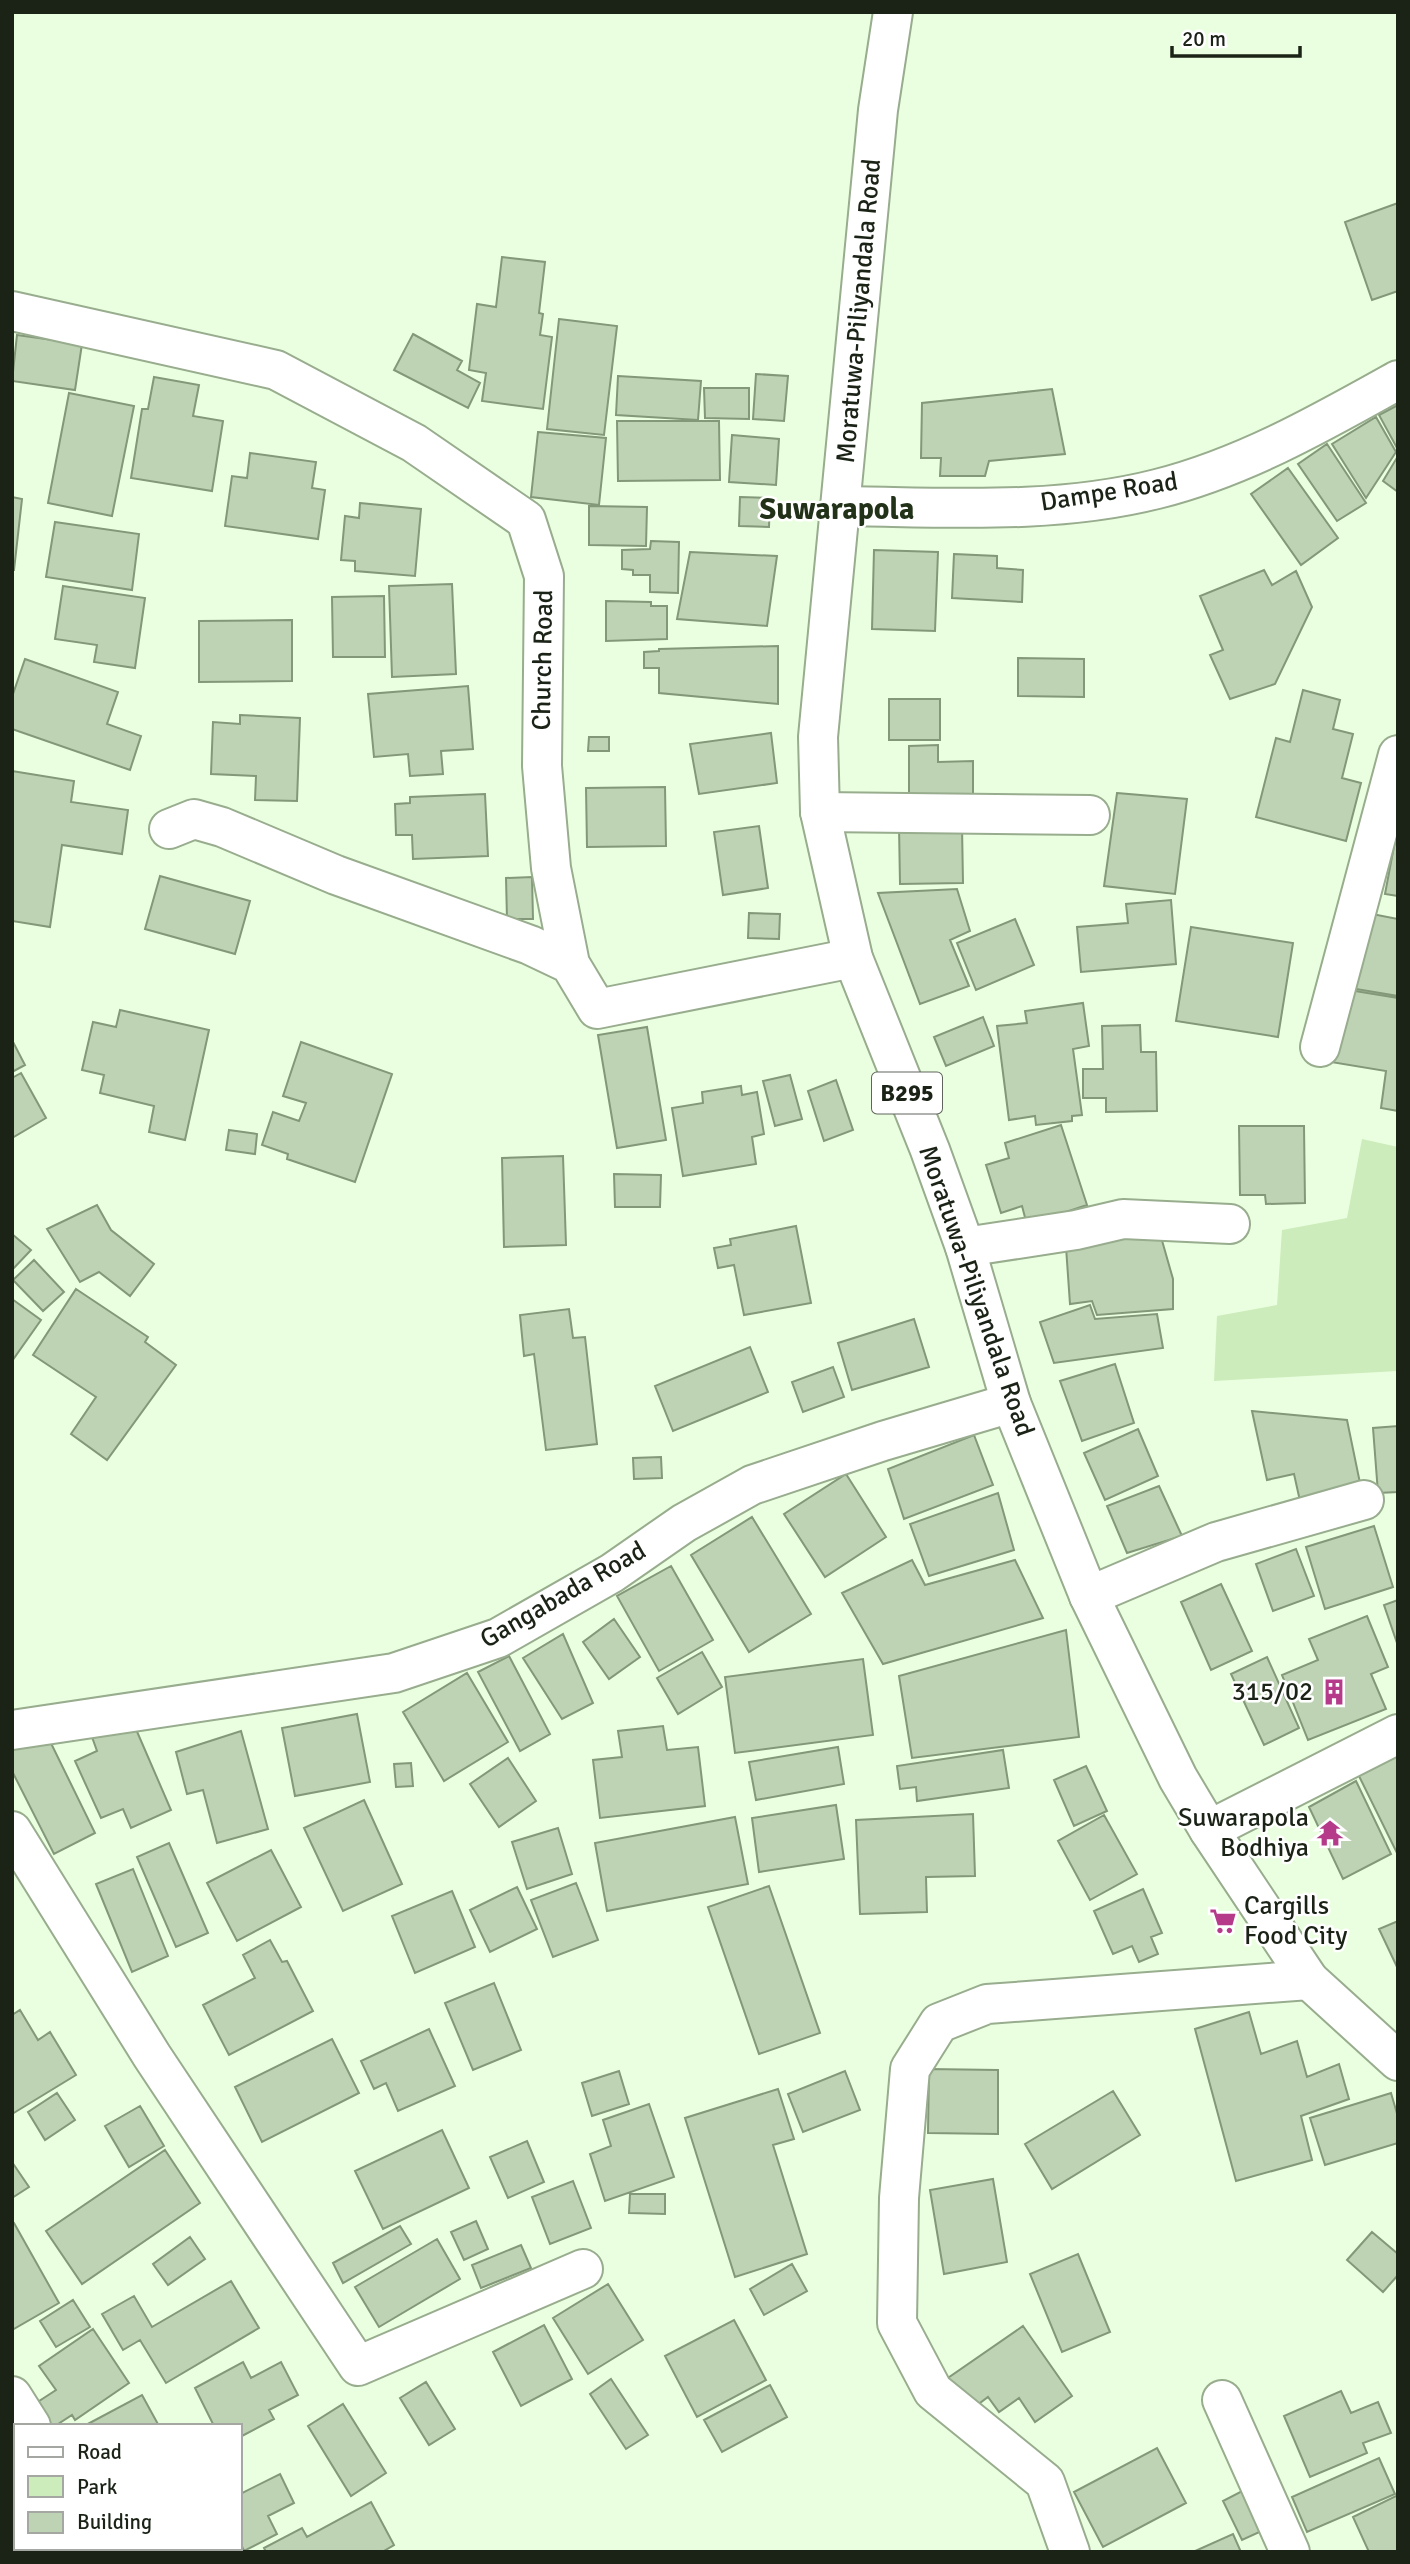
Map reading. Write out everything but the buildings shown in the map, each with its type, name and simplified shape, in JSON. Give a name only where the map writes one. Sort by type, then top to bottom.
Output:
[{"type":"street","name":"Moratuwa-Piliyandala Road","points":[[893,12],[878,110],[818,737],[820,812],[853,958],[930,1150],[965,1247],[1011,1404],[1089,1596],[1178,1778],[1209,1830],[1310,1980],[1398,2061]]},
{"type":"street","name":"Church Road","points":[[12,311],[276,370],[414,443],[526,520],[544,576],[542,766],[551,868],[570,964],[597,1009],[853,958]]},
{"type":"street","name":"Dampe Road","points":[[840,506],[1059,505],[1156,490],[1234,464],[1300,435],[1398,380]]},
{"type":"street","points":[[1320,1047],[1398,755]]},
{"type":"street","points":[[820,812],[1090,815]]},
{"type":"street","points":[[169,829],[194,819],[222,827],[336,875],[530,945],[570,964]]},
{"type":"street","points":[[965,1247],[1076,1230],[1123,1219],[1230,1224]]},
{"type":"street","name":"Gangabada Road","points":[[12,1730],[394,1673],[498,1638],[612,1573],[684,1523],[752,1485],[883,1441],[1011,1404]]},
{"type":"street","points":[[1089,1596],[1216,1542],[1364,1500]]},
{"type":"street","points":[[1209,1830],[1398,1734]]},
{"type":"street","points":[[12,1831],[152,2056],[358,2366],[583,2269]]},
{"type":"street","points":[[1070,2552],[1045,2482],[933,2390],[897,2323],[899,2198],[910,2069],[939,2023],[988,2004],[1310,1980]]},
{"type":"street","points":[[12,2396],[30,2424]]},
{"type":"street","points":[[1222,2400],[1290,2552]]},
{"type":"green space","points":[[1362,1139],[1398,1147],[1398,1371],[1214,1381],[1217,1316],[1277,1305],[1282,1230],[1347,1218]]},
{"type":"place","name":"315/02","points":[[1334,1692]]},
{"type":"place","name":"Suwarapola Bodhiya","points":[[1330,1833]]},
{"type":"place","name":"Cargills Food City","points":[[1223,1921]]},
{"type":"district","name":"Suwarapola","points":[[837,509]]}]
